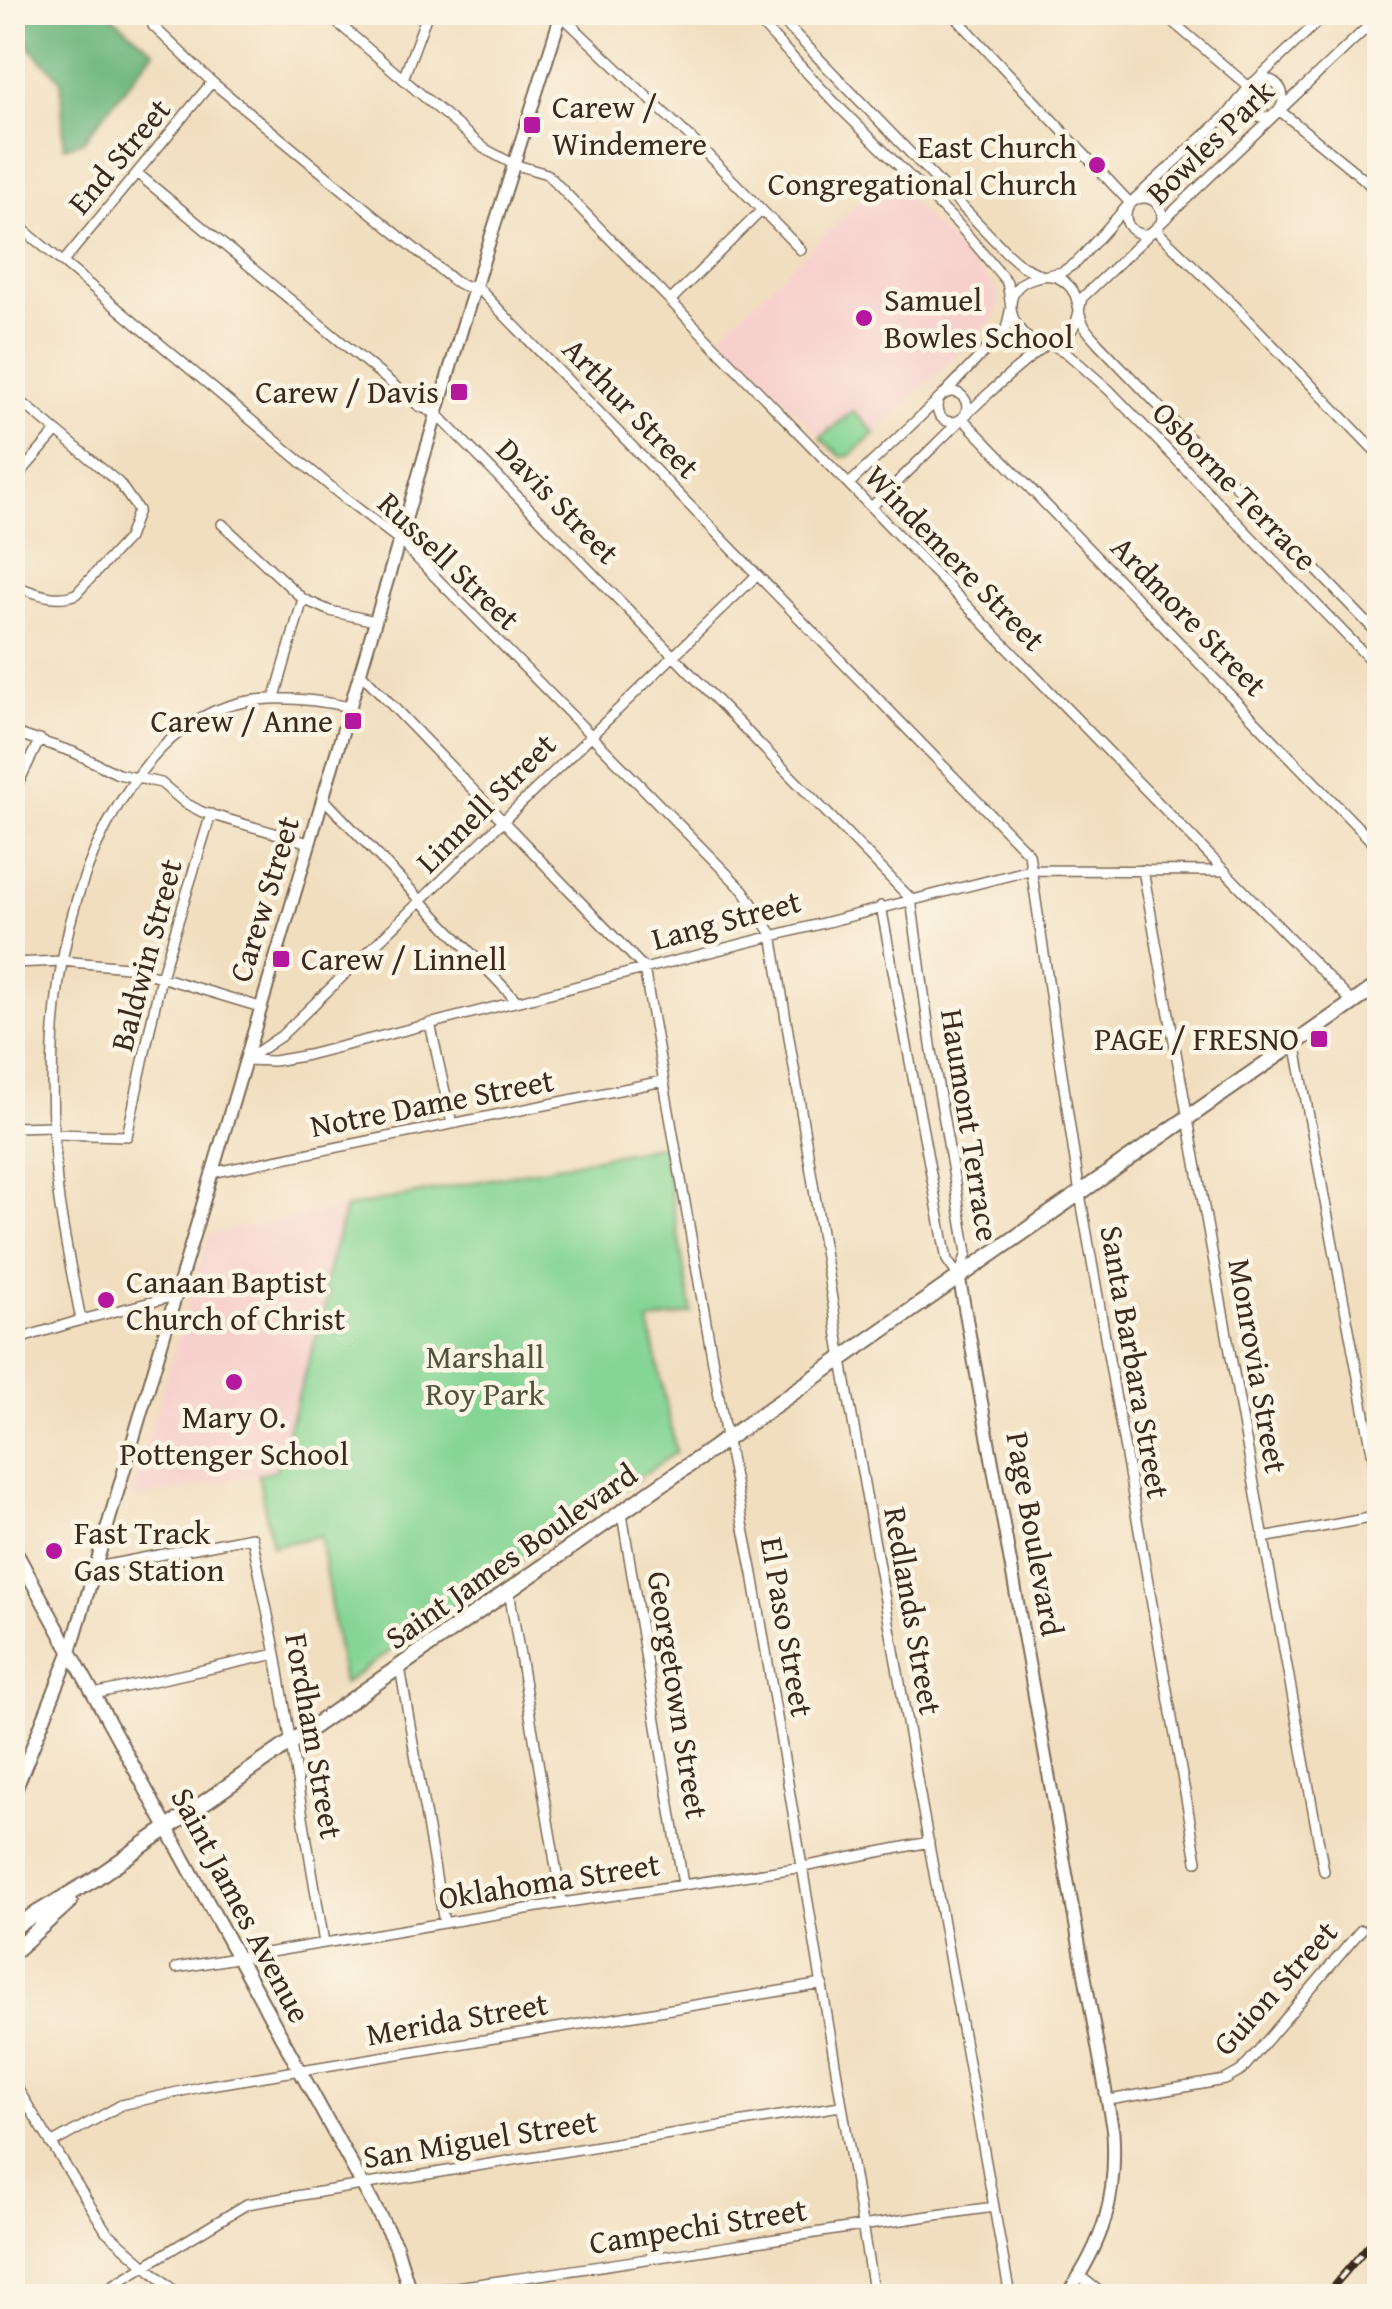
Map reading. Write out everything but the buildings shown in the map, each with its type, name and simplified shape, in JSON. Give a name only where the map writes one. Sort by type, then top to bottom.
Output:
[{"type":"main road","points":[[1360,12],[1377,21]]},
{"type":"main road","points":[[959,1277],[1380,984]]},
{"type":"main road","name":"Saint James Boulevard","points":[[12,1928],[93,1880],[959,1277]]},
{"type":"main road","name":"Saint James Avenue","points":[[12,1544],[396,2246],[414,2295]]},
{"type":"main road","name":"Carew Street","points":[[12,1798],[70,1652]]},
{"type":"main road","name":"Saint James Boulevard","points":[[12,1953],[93,1880]]},
{"type":"street","name":"Windemere Street","points":[[324,12],[486,149],[514,164],[547,174],[1352,1002]]},
{"type":"street","points":[[403,79],[428,12]]},
{"type":"street","points":[[750,12],[837,105],[958,224],[1007,282],[1013,322],[1021,334],[1034,342],[1049,344]]},
{"type":"street","points":[[774,12],[1006,252],[1022,266],[1070,286],[1079,307]]},
{"type":"street","points":[[951,12],[1130,203]]},
{"type":"street","points":[[1161,12],[1249,87]]},
{"type":"street","name":"Bowles Park","points":[[849,484],[1006,329],[1015,294],[1024,283],[1062,272],[1077,262],[1130,203],[1229,113],[1249,87],[1328,12]]},
{"type":"street","points":[[562,14],[801,250]]},
{"type":"street","name":"Carew Street","points":[[70,1652],[399,540],[562,14]]},
{"type":"street","name":"Bowles Park","points":[[871,507],[962,418],[1049,344],[1071,332],[1082,298],[1377,21]]},
{"type":"street","name":"Arthur Street","points":[[153,26],[212,82],[454,281],[466,287],[476,286],[1022,843],[1029,854],[1030,870]]},
{"type":"street","points":[[1262,80],[1276,84],[1283,96],[1279,110],[1271,116],[1252,113],[1245,96],[1249,87],[1262,80]]},
{"type":"street","name":"End Street","points":[[63,262],[212,82]]},
{"type":"street","points":[[1279,110],[1365,180],[1380,197]]},
{"type":"street","name":"Davis Street","points":[[138,174],[419,406],[438,414],[910,899]]},
{"type":"street","points":[[1142,197],[1154,200],[1162,212],[1156,230],[1138,234],[1128,226],[1125,214],[1130,203],[1142,197]]},
{"type":"street","points":[[670,301],[760,212]]},
{"type":"street","name":"Russell Street","points":[[12,220],[399,540],[744,891],[772,934]]},
{"type":"street","points":[[1156,230],[1380,456]]},
{"type":"street","name":"Osborne Terrace","points":[[1079,307],[1082,323],[1140,387],[1380,636]]},
{"type":"street","name":"Osborne Terrace","points":[[1049,344],[1087,368],[1380,670]]},
{"type":"street","points":[[1122,404],[1140,387]]},
{"type":"street","name":"Ardmore Street","points":[[952,392],[963,397],[967,408],[962,418],[950,422],[939,415],[941,396],[952,392]]},
{"type":"street","points":[[12,394],[129,494],[138,510],[128,538],[73,596],[52,598],[12,584]]},
{"type":"street","points":[[1141,425],[1159,407]]},
{"type":"street","name":"Ardmore Street","points":[[962,418],[1380,850]]},
{"type":"street","points":[[12,483],[56,432]]},
{"type":"street","points":[[1192,479],[1211,462]]},
{"type":"street","points":[[1214,502],[1232,484]]},
{"type":"street","points":[[222,524],[303,598],[330,611],[375,621]]},
{"type":"street","points":[[1284,573],[1302,557]]},
{"type":"street","name":"Linnell Street","points":[[245,1060],[281,1036],[505,822],[588,735],[758,575]]},
{"type":"street","points":[[1308,596],[1326,581]]},
{"type":"street","points":[[274,697],[303,598]]},
{"type":"street","points":[[360,672],[644,968]]},
{"type":"street","points":[[81,1320],[59,1195],[54,1130],[56,1028],[62,961],[75,902],[92,855],[137,777],[160,748],[198,719],[239,703],[274,697],[350,707]]},
{"type":"street","points":[[12,732],[40,739],[118,774],[162,783],[193,808],[310,843]]},
{"type":"street","points":[[12,796],[40,739]]},
{"type":"street","points":[[323,798],[516,1000]]},
{"type":"street","name":"Baldwin Street","points":[[54,1130],[126,1136],[160,977],[212,814]]},
{"type":"street","name":"Lang Street","points":[[245,1060],[274,1061],[308,1055],[1030,870],[1226,870]]},
{"type":"street","name":"Santa Barbara Street","points":[[1030,870],[1080,1194],[1197,1862]]},
{"type":"street","name":"Monrovia Street","points":[[1144,870],[1324,1871]]},
{"type":"street","name":"Haumont Terrace","points":[[910,899],[968,1254],[959,1277]]},
{"type":"street","name":"Haumont Terrace","points":[[882,906],[946,1260],[959,1277]]},
{"type":"street","name":"Redlands Street","points":[[772,934],[842,1356],[1010,2296]]},
{"type":"street","points":[[12,963],[62,961],[126,968],[260,1007]]},
{"type":"street","name":"El Paso Street","points":[[644,968],[726,1437],[754,1574],[874,2296]]},
{"type":"street","points":[[430,1023],[452,1124]]},
{"type":"street","points":[[1294,1042],[1380,1494]]},
{"type":"street","points":[[913,1074],[936,1070]]},
{"type":"street","name":"Notre Dame Street","points":[[211,1173],[663,1081]]},
{"type":"street","points":[[12,1128],[54,1130]]},
{"type":"street","name":"Page Boulevard","points":[[959,1277],[1108,2100],[1114,2186],[1105,2227],[1066,2296]]},
{"type":"street","points":[[12,1341],[174,1296]]},
{"type":"street","name":"Georgetown Street","points":[[622,1514],[683,1884]]},
{"type":"street","points":[[1263,1538],[1380,1516]]},
{"type":"street","name":"Fordham Street","points":[[97,1567],[252,1537],[276,1654],[324,1943]]},
{"type":"street","points":[[509,1590],[562,1902]]},
{"type":"street","points":[[94,1694],[276,1654]]},
{"type":"street","points":[[400,1667],[444,1922]]},
{"type":"street","name":"Oklahoma Street","points":[[176,1968],[562,1902],[803,1867],[929,1842]]},
{"type":"street","name":"Guion Street","points":[[1108,2100],[1225,2080],[1240,2071],[1360,1930]]},
{"type":"street","name":"Merida Street","points":[[51,2144],[121,2105],[299,2070],[823,1984]]},
{"type":"street","points":[[12,2080],[106,2231],[180,2296]]},
{"type":"street","name":"San Miguel Street","points":[[95,2296],[247,2204],[840,2106]]},
{"type":"street","name":"Campechi Street","points":[[414,2295],[994,2207]]},
{"type":"street","points":[[1080,2276],[1105,2296]]},
{"type":"shaded area","name":"Samuel Bowles School","points":[[886,176],[993,286],[998,310],[854,453],[839,456],[720,334]]},
{"type":"shaded area","name":"Mary O. Pottenger School","points":[[345,1208],[322,1290],[330,1293],[276,1471],[130,1499],[209,1234]]},
{"type":"green space","points":[[12,13],[108,13],[154,51],[83,141],[64,147],[61,80],[25,42],[13,44]]},
{"type":"green space","points":[[853,411],[875,433],[851,455],[842,457],[820,438]]},
{"type":"green space","name":"Marshall Roy Park","points":[[662,1145],[692,1313],[649,1322],[676,1452],[343,1684],[320,1536],[272,1546],[258,1474],[276,1470],[329,1294],[322,1291],[345,1208]]},
{"type":"railway","points":[[1325,2296],[1380,2232]]},
{"type":"place","name":"Carew / Windemere","points":[[532,125]]},
{"type":"place","name":"East Church Congregational Church","points":[[1097,165]]},
{"type":"place","name":"Samuel Bowles School","points":[[864,318]]},
{"type":"place","name":"Carew / Davis","points":[[459,392]]},
{"type":"place","name":"Carew / Anne","points":[[353,721]]},
{"type":"place","name":"Carew / Linnell","points":[[281,959]]},
{"type":"place","name":"PAGE / FRESNO","points":[[1319,1039]]},
{"type":"place","name":"Canaan Baptist Church of Christ","points":[[106,1300]]},
{"type":"place","name":"Mary O. Pottenger School","points":[[234,1382]]},
{"type":"place","name":"Fast Track Gas Station","points":[[54,1551]]}]
